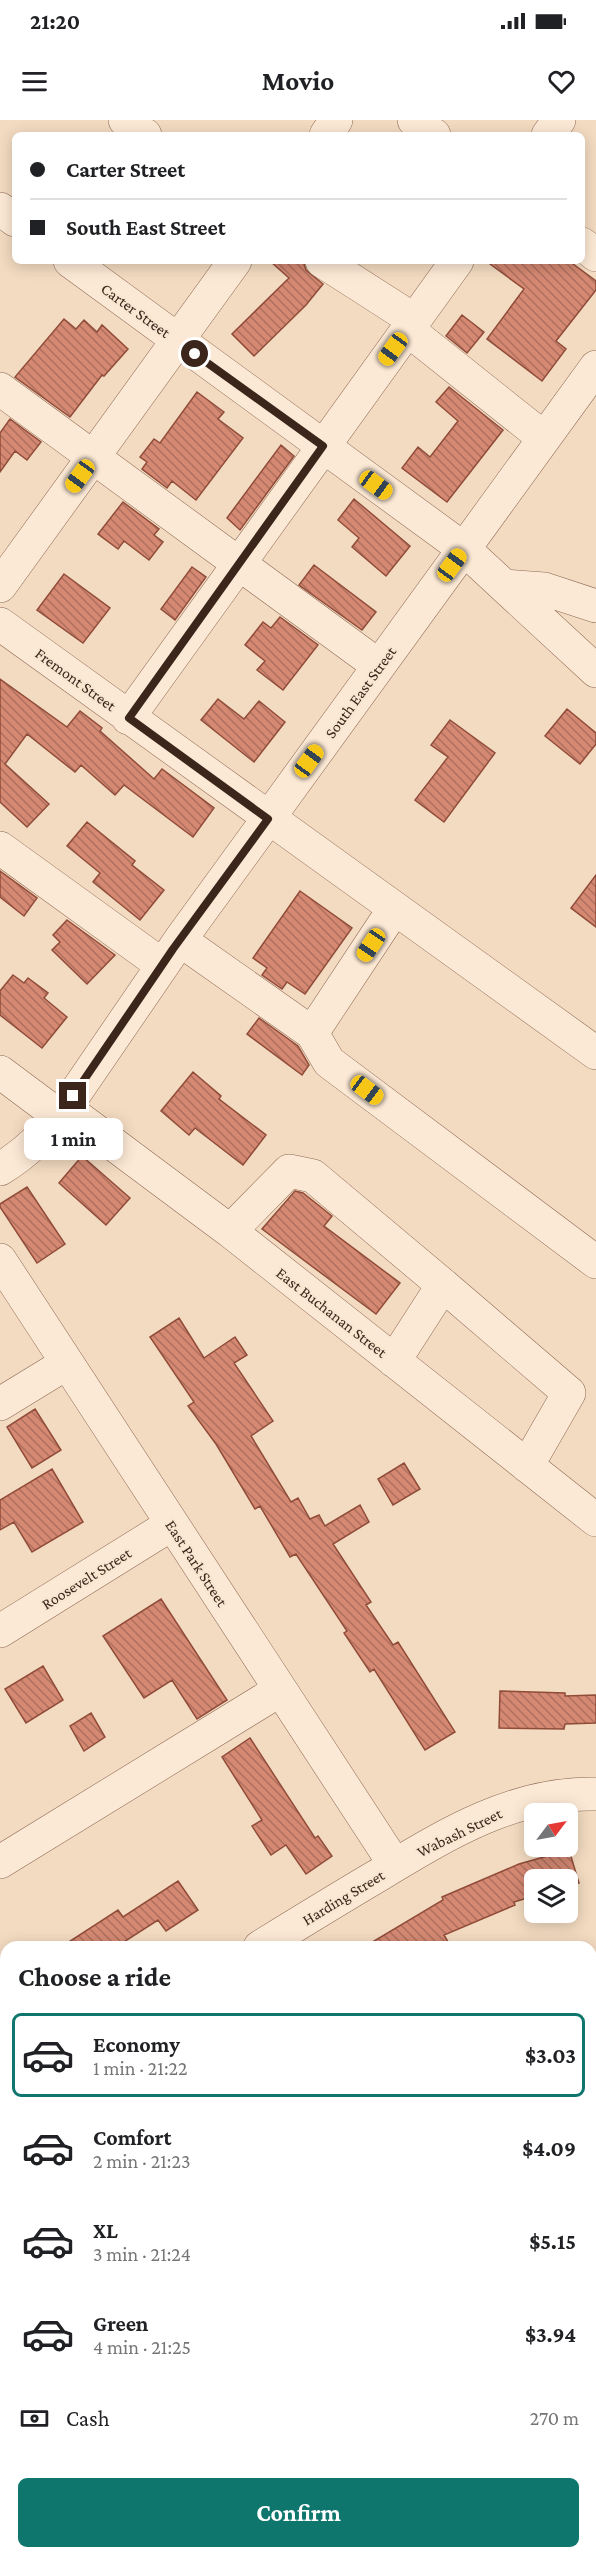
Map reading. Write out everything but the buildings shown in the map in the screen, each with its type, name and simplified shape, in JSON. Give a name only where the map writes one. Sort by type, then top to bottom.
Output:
[{"type":"street","points":[[124,120],[141,132]]},
{"type":"street","points":[[414,120],[430,132]]},
{"type":"street","name":"Carter Street","points":[[74,264],[464,549],[596,670]]},
{"type":"street","points":[[0,586],[233,264]]},
{"type":"street","points":[[326,264],[410,325],[544,438]]},
{"type":"street","points":[[129,718],[455,264]]},
{"type":"street","name":"South East Street","points":[[0,1169],[18,1158],[46,1134],[171,952],[596,367]]},
{"type":"street","points":[[0,389],[379,666]]},
{"type":"street","points":[[505,586],[544,589],[596,606]]},
{"type":"street","name":"Fremont Street","points":[[0,624],[596,1053]]},
{"type":"street","points":[[0,848],[171,952],[312,1033],[329,1062],[596,1262]]},
{"type":"street","points":[[312,1033],[394,909]]},
{"type":"street","name":"East Buchanan Street","points":[[0,1072],[62,1112],[230,1231],[596,1520]]},
{"type":"street","points":[[230,1231],[289,1171],[313,1176],[569,1393],[526,1466]]},
{"type":"street","name":"East Park Street","points":[[0,1260],[395,1865]]},
{"type":"street","points":[[394,1361],[443,1285]]},
{"type":"street","points":[[0,1404],[67,1363]]},
{"type":"street","name":"Roosevelt Street","points":[[0,1631],[172,1524]]},
{"type":"street","points":[[0,1862],[280,1690]]},
{"type":"street","name":"Wabash Street","points":[[395,1865],[486,1814],[534,1800],[578,1793],[596,1794]]},
{"type":"street","name":"Harding Street","points":[[270,1941],[395,1865]]},
{"type":"route","points":[[73,1096],[173,949],[268,819],[129,718],[323,446],[195,354]]}]
